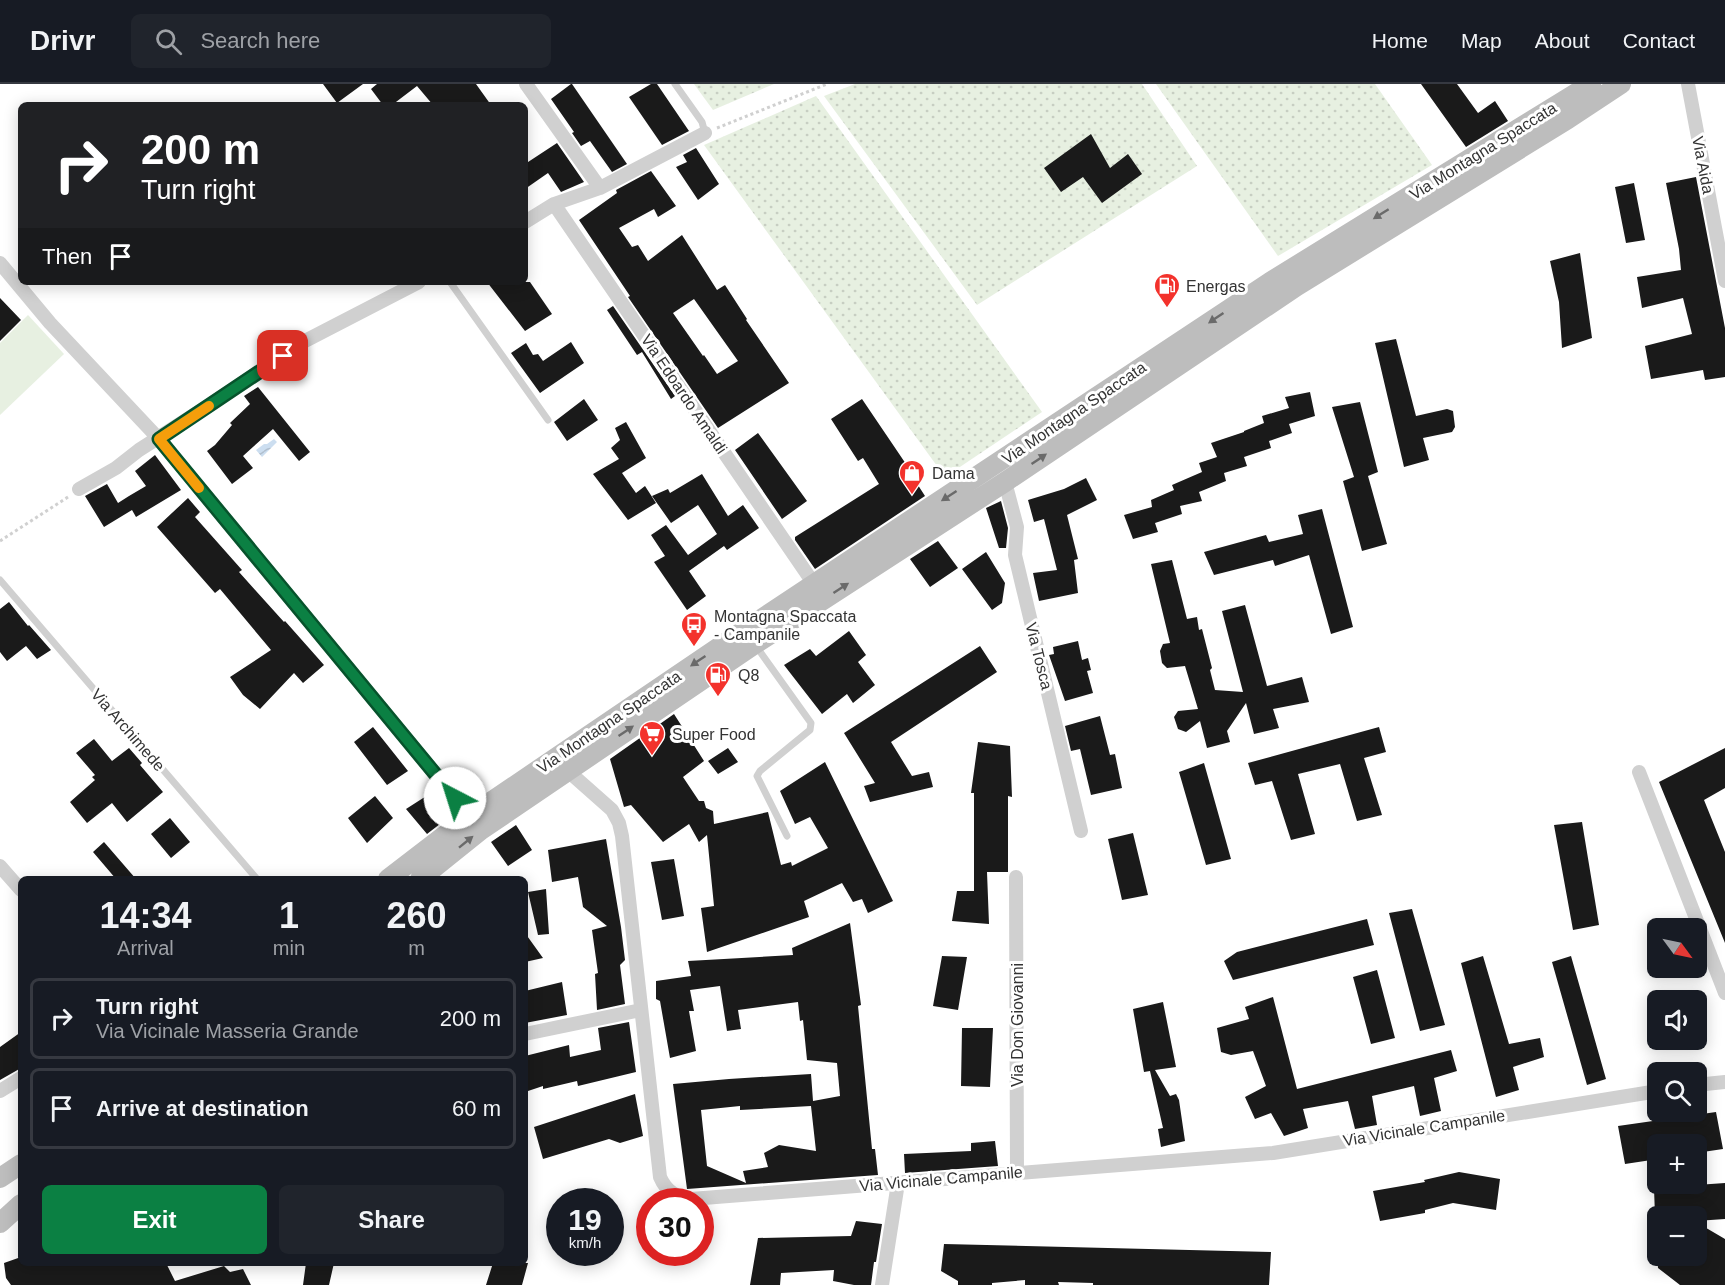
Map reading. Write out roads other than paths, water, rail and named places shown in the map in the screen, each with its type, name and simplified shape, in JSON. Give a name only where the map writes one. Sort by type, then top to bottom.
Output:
[{"type":"main road","name":"Via Montagna Spaccata","points":[[392,876],[470,816],[814,584],[1270,282],[1592,84]]},
{"type":"main road","name":"Via Montagna Spaccata","points":[[424,876],[482,830],[755,644],[1005,482],[1297,286],[1621,84]]},
{"type":"main road","points":[[0,1178],[18,1166]]},
{"type":"main road","points":[[0,1222],[18,1207]]},
{"type":"street","points":[[526,84],[600,188]]},
{"type":"street","name":"Via Aida","points":[[1689,84],[1725,281]]},
{"type":"street","points":[[528,220],[554,204],[600,188],[705,133]]},
{"type":"street","name":"Via Edoardo Amaldi","points":[[554,204],[814,584]]},
{"type":"street","points":[[0,263],[18,285]]},
{"type":"street","points":[[18,285],[50,323],[159,439],[470,816]]},
{"type":"street","points":[[79,489],[116,468],[139,450],[159,439],[301,343],[413,285]]},
{"type":"street","name":"Via Tosca","points":[[1005,482],[1017,527],[1015,555],[1081,831]]},
{"type":"street","name":"Via Vicinale Campanile","points":[[568,771],[612,810],[619,823],[660,1177],[668,1190],[675,1195],[691,1199],[1273,1153],[1647,1093]]},
{"type":"street","points":[[1639,772],[1725,993]]},
{"type":"street","points":[[0,866],[18,887]]},
{"type":"street","name":"Via Don Giovanni","points":[[1016,877],[1017,1173]]},
{"type":"street","points":[[528,1033],[641,1010]]},
{"type":"street","points":[[0,1091],[18,1080]]},
{"type":"street","points":[[1707,1084],[1725,1082]]},
{"type":"street","points":[[882,1285],[898,1183]]},
{"type":"lane","points":[[675,84],[702,122],[705,133]]},
{"type":"lane","points":[[452,285],[548,420]]},
{"type":"lane","name":"Via Archimede","points":[[0,580],[254,876]]},
{"type":"lane","points":[[755,644],[811,723],[810,730],[760,771],[757,776],[787,836]]},
{"type":"water","points":[[274,439],[277,442],[262,457],[256,450]]},
{"type":"place","name":"Energas","points":[[1167,309]]},
{"type":"place","name":"Dama","points":[[912,496]]},
{"type":"place","name":"Montagna Spaccata - Campanile","points":[[694,648]]},
{"type":"place","name":"Q8","points":[[718,698]]},
{"type":"place","name":"Super Food","points":[[652,757]]}]
